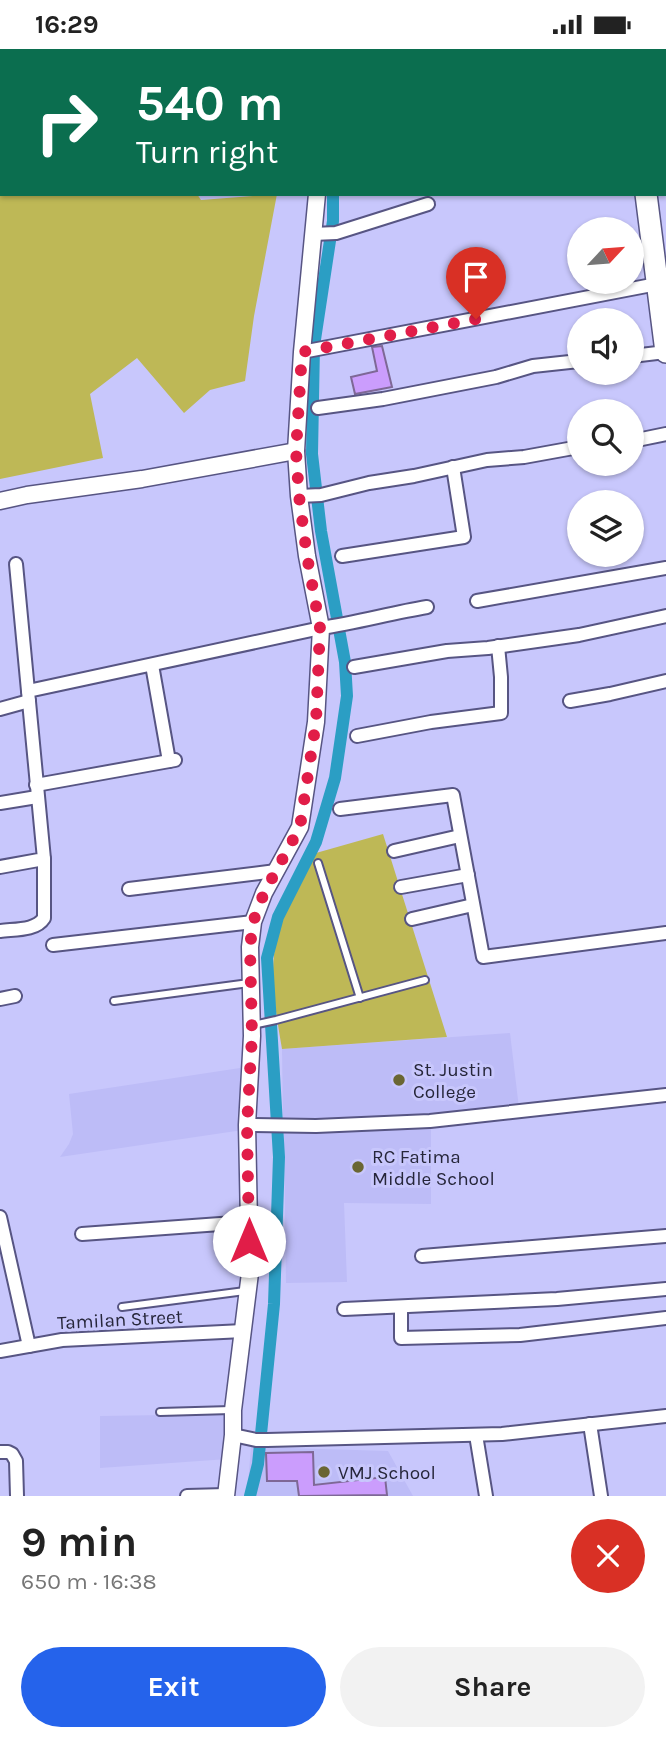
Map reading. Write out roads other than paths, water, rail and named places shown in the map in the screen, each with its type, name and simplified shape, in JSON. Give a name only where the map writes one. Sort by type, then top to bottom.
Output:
[{"type":"highway","points":[[646,196],[666,352]]},
{"type":"main road","points":[[226,1495],[233,1410],[250,1273],[247,1125],[257,1024],[251,983],[250,947],[253,922],[264,893],[300,827],[333,627],[307,556],[311,496],[296,451],[308,407],[311,350],[325,234],[317,196]]},
{"type":"main road","points":[[0,501],[296,451]]},
{"type":"street","points":[[325,234],[428,204]]},
{"type":"street","points":[[311,350],[657,284]]},
{"type":"street","points":[[644,355],[666,352]]},
{"type":"street","points":[[308,407],[383,399],[495,377],[533,366],[567,362]]},
{"type":"street","points":[[644,439],[666,434]]},
{"type":"street","points":[[311,496],[453,467],[567,449]]},
{"type":"street","points":[[342,556],[464,537],[453,467]]},
{"type":"street","points":[[0,931],[35,927],[43,922],[44,918],[44,859],[16,564]]},
{"type":"street","points":[[477,601],[666,568]]},
{"type":"street","points":[[0,709],[29,696],[152,665],[427,607]]},
{"type":"street","points":[[354,667],[447,651],[579,635],[666,615]]},
{"type":"street","points":[[357,736],[431,722],[501,713],[498,646]]},
{"type":"street","points":[[0,803],[37,791],[172,761],[152,665]]},
{"type":"street","points":[[570,701],[666,681]]},
{"type":"street","points":[[340,809],[453,795],[482,957],[666,933]]},
{"type":"street","points":[[394,851],[460,836]]},
{"type":"street","points":[[0,867],[44,859]]},
{"type":"street","points":[[129,888],[276,871]]},
{"type":"street","points":[[401,887],[468,875]]},
{"type":"street","points":[[412,919],[473,905]]},
{"type":"street","points":[[53,944],[253,922]]},
{"type":"street","points":[[0,999],[15,996]]},
{"type":"street","points":[[247,1125],[316,1126],[430,1121],[666,1095]]},
{"type":"street","points":[[0,1217],[29,1346]]},
{"type":"street","points":[[82,1234],[248,1222]]},
{"type":"street","points":[[422,1256],[666,1235]]},
{"type":"street","points":[[344,1309],[556,1299],[666,1289]]},
{"type":"street","points":[[401,1307],[401,1338],[520,1335],[666,1318]]},
{"type":"street","name":"Tamilan Street","points":[[0,1351],[62,1340],[243,1331]]},
{"type":"street","points":[[233,1435],[261,1440],[502,1434],[666,1416]]},
{"type":"street","points":[[590,1424],[601,1496]]},
{"type":"street","points":[[476,1435],[486,1496]]},
{"type":"street","points":[[0,1452],[12,1454],[16,1461],[18,1496]]},
{"type":"street","points":[[187,1496],[226,1495]]},
{"type":"lane","points":[[318,863],[360,998]]},
{"type":"lane","points":[[257,1024],[425,980]]},
{"type":"lane","points":[[114,1001],[251,983]]},
{"type":"lane","points":[[122,1307],[247,1291]]},
{"type":"lane","points":[[160,1412],[233,1410]]},
{"type":"waterway","points":[[250,1496],[258,1464],[274,1304],[279,1157],[267,958],[278,917],[316,842],[335,778],[347,696],[345,662],[321,531],[312,454],[314,346],[333,221],[333,196]]},
{"type":"place","name":"St. Justin College","points":[[399,1080]]},
{"type":"place","name":"RC Fatima Middle School","points":[[358,1167]]},
{"type":"place","name":"VMJ School","points":[[324,1472]]}]
